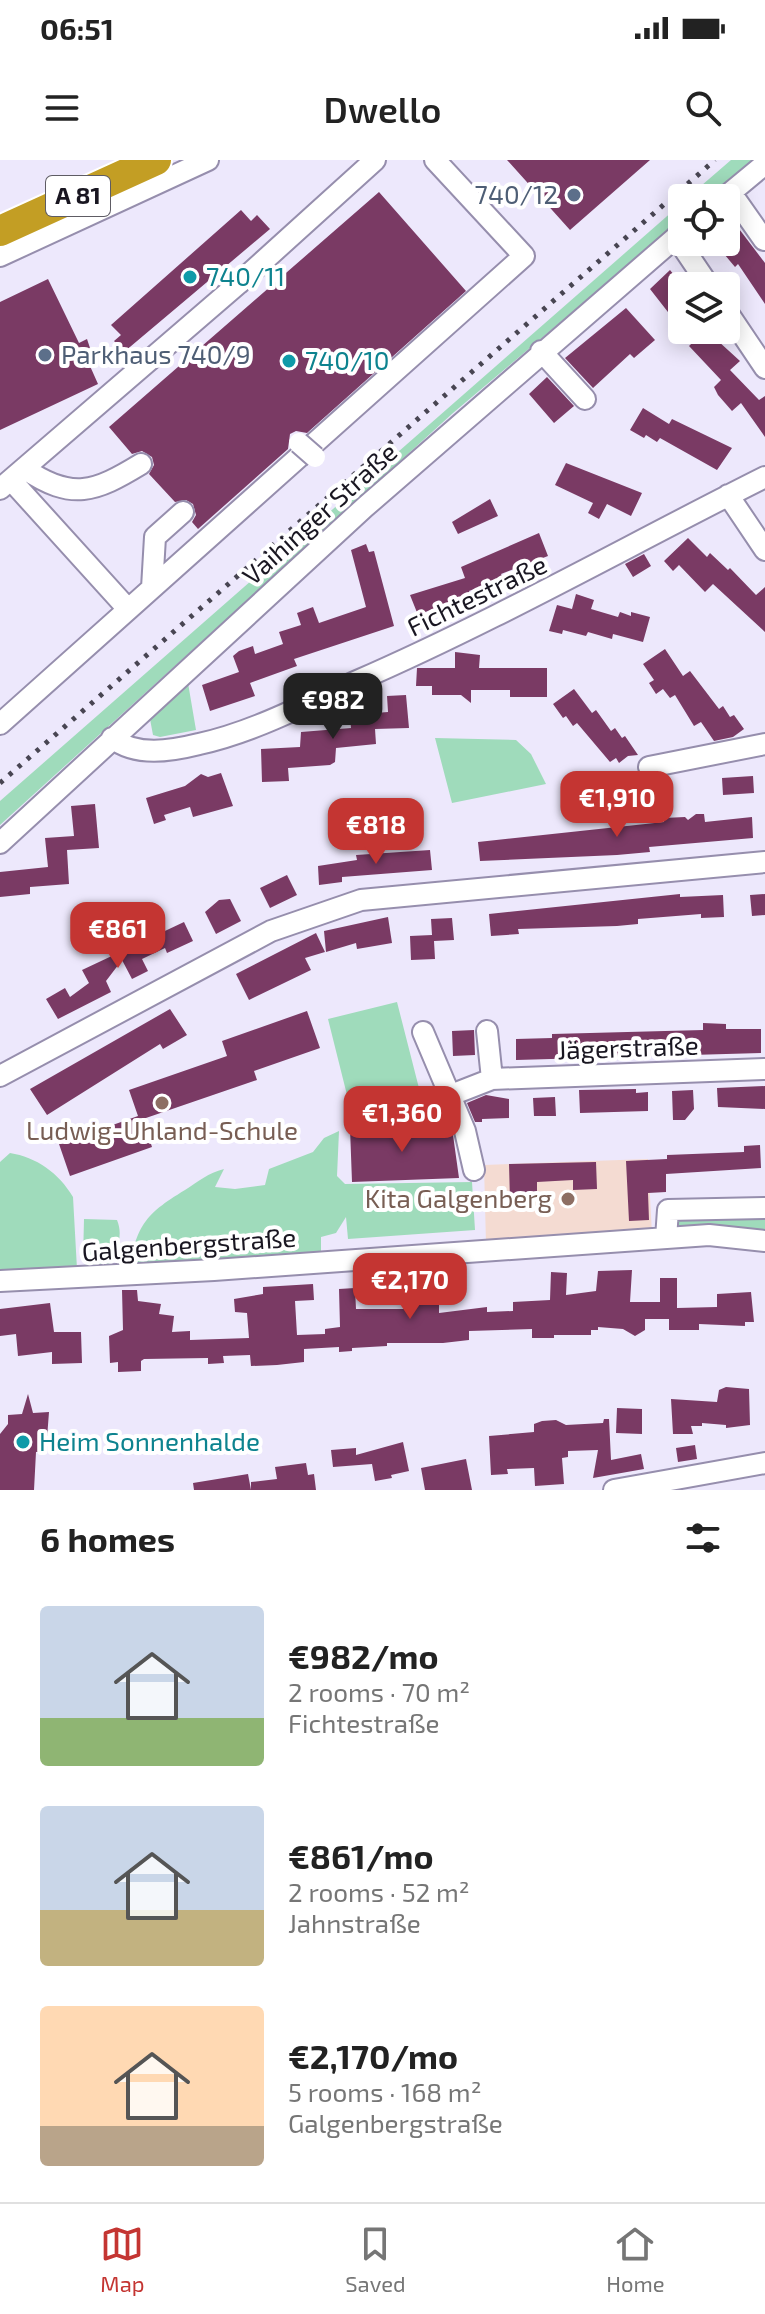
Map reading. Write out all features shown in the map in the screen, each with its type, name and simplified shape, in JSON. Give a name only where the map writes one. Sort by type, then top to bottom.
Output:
[{"type":"highway","name":"A 81","points":[[0,215],[121,160]]},
{"type":"highway","name":"A 81","points":[[0,231],[156,160]]},
{"type":"street","points":[[0,256],[208,160]]},
{"type":"street","points":[[12,479],[375,160]]},
{"type":"street","points":[[299,443],[315,457],[531,264],[435,160]]},
{"type":"street","points":[[740,185],[765,164]]},
{"type":"street","points":[[740,210],[764,240]]},
{"type":"street","name":"Vaihinger Straße","points":[[0,843],[541,351],[668,243]]},
{"type":"street","points":[[2,720],[524,256]]},
{"type":"street","points":[[740,331],[765,368]]},
{"type":"street","points":[[541,351],[585,399]]},
{"type":"street","points":[[12,479],[86,491],[107,485],[141,464]]},
{"type":"street","name":"Fichtestraße","points":[[112,738],[122,745],[149,750],[200,744],[231,735],[408,659],[582,573],[765,477]]},
{"type":"street","points":[[12,479],[127,608]]},
{"type":"street","points":[[728,495],[765,550]]},
{"type":"street","points":[[152,588],[155,537],[183,512]]},
{"type":"street","points":[[649,767],[765,744]]},
{"type":"street","points":[[0,1076],[271,931],[361,900],[765,862]]},
{"type":"street","points":[[487,1031],[492,1079]]},
{"type":"street","points":[[423,1032],[451,1095],[474,1170]]},
{"type":"street","name":"Jägerstraße","points":[[451,1095],[492,1079],[765,1069]]},
{"type":"street","points":[[666,1238],[668,1210],[765,1208]]},
{"type":"street","name":"Galgenbergstraße","points":[[0,1281],[709,1235],[765,1241]]},
{"type":"street","points":[[614,1490],[765,1463]]},
{"type":"shaded area","name":"Kita Galgenberg","points":[[648,1159],[652,1234],[486,1244],[484,1165]]},
{"type":"green space","points":[[731,160],[753,160],[725,184],[703,184]]},
{"type":"green space","points":[[668,215],[668,231],[453,413],[0,825],[0,801]]},
{"type":"green space","points":[[188,683],[196,730],[160,737],[153,735],[150,719]]},
{"type":"green space","points":[[435,738],[516,740],[531,754],[546,784],[452,803]]},
{"type":"green space","points":[[397,1002],[421,1096],[351,1111],[328,1019]]},
{"type":"green space","points":[[339,1131],[337,1176],[345,1184],[472,1182],[475,1230],[348,1239],[346,1217],[336,1233],[321,1237],[321,1262],[127,1274],[139,1233],[159,1207],[208,1175],[224,1169],[215,1187],[235,1189],[265,1185],[269,1169],[313,1152],[324,1138]]},
{"type":"green space","points":[[10,1153],[29,1158],[46,1168],[73,1197],[77,1269],[0,1275],[0,1162]]},
{"type":"green space","points":[[765,1208],[765,1241],[666,1238],[668,1210]]},
{"type":"green space","points":[[84,1219],[117,1220],[119,1238],[109,1265],[88,1268],[83,1260]]},
{"type":"building","name":"740/12","points":[[507,160],[650,160],[570,230]]},
{"type":"building","name":"740/10","points":[[379,192],[466,291],[307,433],[296,431],[290,434],[288,449],[198,529],[192,522],[196,515],[193,504],[186,500],[175,502],[149,474],[154,465],[152,457],[142,451],[132,454],[109,427]]},
{"type":"building","name":"740/11","points":[[241,210],[251,221],[257,215],[270,229],[124,352],[114,341],[121,335],[111,325]]},
{"type":"building","points":[[740,230],[765,263],[765,304],[738,264],[735,267],[726,256],[740,256]]},
{"type":"building","points":[[670,270],[668,312],[650,289]]},
{"type":"building","name":"Parkhaus 740/9","points":[[48,279],[79,343],[87,339],[92,354],[86,357],[98,384],[0,430],[0,302]]},
{"type":"building","points":[[626,308],[655,340],[634,358],[630,354],[593,388],[565,358]]},
{"type":"building","points":[[721,344],[740,361],[730,370],[759,400],[765,396],[765,437],[741,403],[732,411],[718,395],[714,387],[721,380],[689,346]]},
{"type":"building","points":[[547,377],[574,406],[554,423],[529,394]]},
{"type":"building","points":[[643,408],[669,424],[672,419],[732,448],[717,470],[660,438],[657,442],[646,435],[644,438],[630,430]]},
{"type":"building","points":[[566,463],[642,493],[631,516],[607,504],[599,519],[588,513],[593,503],[555,485]]},
{"type":"building","points":[[490,499],[498,516],[458,534],[452,522]]},
{"type":"building","points":[[539,533],[548,556],[501,574],[503,578],[418,615],[410,595],[465,578],[461,567]]},
{"type":"building","points":[[688,538],[707,557],[710,553],[728,570],[730,568],[756,595],[765,587],[765,632],[713,584],[705,592],[679,565],[673,571],[664,561]]},
{"type":"building","points":[[366,544],[369,552],[374,551],[394,626],[294,659],[297,666],[250,683],[255,696],[210,711],[202,685],[239,672],[233,656],[239,651],[253,646],[255,654],[283,644],[279,632],[301,625],[297,613],[313,607],[319,623],[366,607],[351,550]]},
{"type":"building","points":[[644,554],[651,566],[633,577],[625,564]]},
{"type":"building","points":[[576,594],[594,600],[591,609],[618,617],[620,612],[631,616],[631,612],[650,617],[643,642],[613,634],[612,639],[588,632],[586,636],[563,630],[562,634],[549,631],[557,605],[572,609]]},
{"type":"building","points":[[665,649],[683,676],[690,671],[719,709],[723,706],[744,729],[733,737],[714,741],[701,722],[694,726],[675,695],[670,698],[663,689],[656,694],[649,683],[654,680],[643,664]]},
{"type":"building","points":[[455,652],[480,655],[479,668],[547,668],[547,697],[510,697],[510,690],[471,690],[471,703],[461,695],[432,695],[432,686],[416,686],[417,668],[455,668]]},
{"type":"building","points":[[574,689],[592,713],[596,710],[611,731],[615,728],[622,738],[625,736],[638,755],[628,756],[619,763],[616,758],[610,762],[577,723],[573,726],[566,716],[563,718],[553,704]]},
{"type":"building","points":[[406,695],[409,728],[375,729],[376,744],[336,748],[335,762],[330,765],[288,768],[289,781],[262,782],[261,749],[300,747],[301,732],[351,728],[350,715],[388,712],[387,696]]},
{"type":"building","points":[[221,773],[233,806],[193,817],[190,807],[164,815],[166,820],[154,824],[146,798],[185,786],[201,774],[208,777]]},
{"type":"building","points":[[753,776],[754,793],[723,795],[722,778]]},
{"type":"building","points":[[95,804],[99,848],[67,850],[69,884],[30,887],[30,894],[0,897],[0,872],[48,867],[45,838],[74,836],[71,806]]},
{"type":"building","points":[[696,814],[704,814],[705,822],[752,817],[753,838],[649,847],[650,852],[617,855],[480,861],[478,842],[664,822],[664,818],[685,817],[688,820]]},
{"type":"building","points":[[430,850],[432,870],[342,877],[342,882],[319,885],[318,866],[357,860],[356,855]]},
{"type":"building","points":[[287,875],[297,895],[270,908],[260,888]]},
{"type":"building","points":[[680,894],[680,897],[723,895],[724,917],[701,918],[701,914],[638,919],[638,924],[518,929],[519,934],[491,936],[489,914]]},
{"type":"building","points":[[765,894],[765,915],[752,916],[750,895]]},
{"type":"building","points":[[230,899],[241,921],[216,934],[205,912],[219,900]]},
{"type":"building","points":[[388,917],[392,943],[357,949],[356,943],[326,952],[324,931]]},
{"type":"building","points":[[452,918],[454,940],[434,941],[435,959],[411,960],[410,936],[432,935],[431,919]]},
{"type":"building","points":[[184,922],[193,941],[167,953],[165,948],[142,959],[148,971],[132,979],[122,960],[106,981],[111,992],[58,1019],[46,999],[65,988],[70,997],[89,983],[82,970]]},
{"type":"building","points":[[316,933],[325,952],[305,958],[311,970],[249,1000],[236,974]]},
{"type":"building","points":[[170,1009],[187,1035],[163,1049],[160,1044],[47,1115],[30,1089]]},
{"type":"building","name":"Ludwig-Uhland-Schule","points":[[307,1011],[320,1048],[254,1071],[257,1080],[143,1119],[152,1147],[70,1176],[59,1144],[138,1116],[129,1090],[227,1056],[222,1041]]},
{"type":"building","points":[[703,1023],[726,1024],[726,1029],[761,1029],[761,1053],[516,1060],[516,1039],[552,1038],[552,1034],[703,1030]]},
{"type":"building","points":[[474,1030],[475,1055],[453,1056],[452,1031]]},
{"type":"building","points":[[765,1086],[765,1109],[718,1107],[717,1088]]},
{"type":"building","points":[[636,1089],[636,1093],[648,1092],[648,1111],[580,1113],[579,1090]]},
{"type":"building","points":[[693,1090],[694,1109],[685,1120],[673,1120],[672,1091]]},
{"type":"building","points":[[486,1095],[509,1099],[509,1118],[475,1122],[467,1103]]},
{"type":"building","points":[[555,1097],[556,1116],[534,1116],[533,1098]]},
{"type":"building","points":[[440,1125],[440,1131],[451,1131],[453,1135],[459,1178],[352,1182],[350,1128]]},
{"type":"building","points":[[760,1145],[761,1168],[666,1174],[666,1192],[648,1193],[649,1220],[629,1221],[626,1161],[667,1159],[667,1155],[744,1152],[744,1146]]},
{"type":"building","points":[[596,1162],[597,1189],[573,1190],[573,1180],[537,1182],[537,1200],[510,1201],[509,1164]]},
{"type":"building","points":[[632,1270],[630,1302],[660,1302],[660,1278],[677,1278],[677,1308],[717,1307],[717,1294],[751,1292],[754,1322],[745,1322],[745,1326],[699,1324],[699,1330],[669,1330],[669,1319],[645,1319],[645,1330],[635,1336],[623,1329],[598,1327],[598,1330],[591,1330],[591,1335],[554,1335],[554,1338],[532,1338],[532,1329],[469,1331],[469,1340],[443,1343],[387,1343],[387,1346],[339,1352],[339,1347],[304,1349],[304,1362],[277,1365],[251,1366],[250,1355],[223,1356],[224,1363],[208,1364],[208,1358],[144,1359],[141,1361],[141,1371],[118,1372],[118,1362],[110,1363],[109,1336],[123,1330],[122,1290],[137,1290],[138,1301],[161,1304],[159,1314],[174,1316],[172,1332],[190,1331],[190,1340],[249,1338],[247,1313],[235,1312],[234,1299],[263,1294],[263,1287],[313,1284],[314,1300],[295,1301],[297,1335],[325,1334],[325,1329],[340,1327],[339,1289],[355,1288],[356,1309],[411,1309],[410,1276],[428,1276],[428,1288],[439,1288],[439,1313],[487,1307],[487,1312],[513,1311],[513,1302],[550,1300],[551,1272],[567,1273],[566,1295],[596,1291],[598,1271]]},
{"type":"building","points":[[50,1303],[54,1332],[81,1332],[82,1363],[52,1364],[52,1352],[18,1356],[16,1334],[0,1336],[0,1309]]},
{"type":"building","points":[[726,1387],[749,1389],[750,1425],[726,1428],[726,1425],[702,1423],[702,1426],[691,1426],[693,1434],[673,1434],[671,1399],[717,1402],[719,1390]]},
{"type":"building","name":"Heim Sonnenhalde","points":[[28,1394],[33,1413],[49,1412],[46,1451],[36,1452],[34,1490],[0,1490],[0,1434],[8,1424],[8,1415],[22,1414]]},
{"type":"building","points":[[617,1408],[642,1409],[642,1434],[616,1433]]},
{"type":"building","points":[[604,1419],[609,1419],[611,1460],[641,1454],[644,1469],[593,1478],[598,1450],[568,1451],[568,1457],[562,1458],[564,1484],[535,1486],[534,1468],[507,1469],[508,1474],[491,1475],[489,1436],[534,1432],[534,1424],[542,1421],[556,1420],[566,1425],[603,1423]]},
{"type":"building","points":[[403,1442],[409,1471],[391,1475],[392,1478],[375,1481],[372,1464],[333,1467],[331,1450],[356,1448],[356,1455]]},
{"type":"building","points":[[695,1445],[697,1459],[678,1462],[676,1448]]},
{"type":"building","points":[[466,1459],[472,1490],[425,1490],[421,1468]]},
{"type":"building","points":[[306,1463],[308,1475],[314,1474],[316,1490],[251,1490],[251,1482],[277,1479],[275,1467]]},
{"type":"building","points":[[248,1474],[251,1490],[194,1490],[193,1483]]},
{"type":"railway","points":[[0,783],[715,160]]},
{"type":"place","name":"740/12","points":[[574,195]]},
{"type":"place","name":"740/11","points":[[190,277]]},
{"type":"place","name":"Parkhaus 740/9","points":[[45,355]]},
{"type":"place","name":"740/10","points":[[289,361]]},
{"type":"place","name":"Ludwig-Uhland-Schule","points":[[162,1103]]},
{"type":"place","name":"Kita Galgenberg","points":[[568,1199]]},
{"type":"place","name":"Heim Sonnenhalde","points":[[23,1442]]}]
